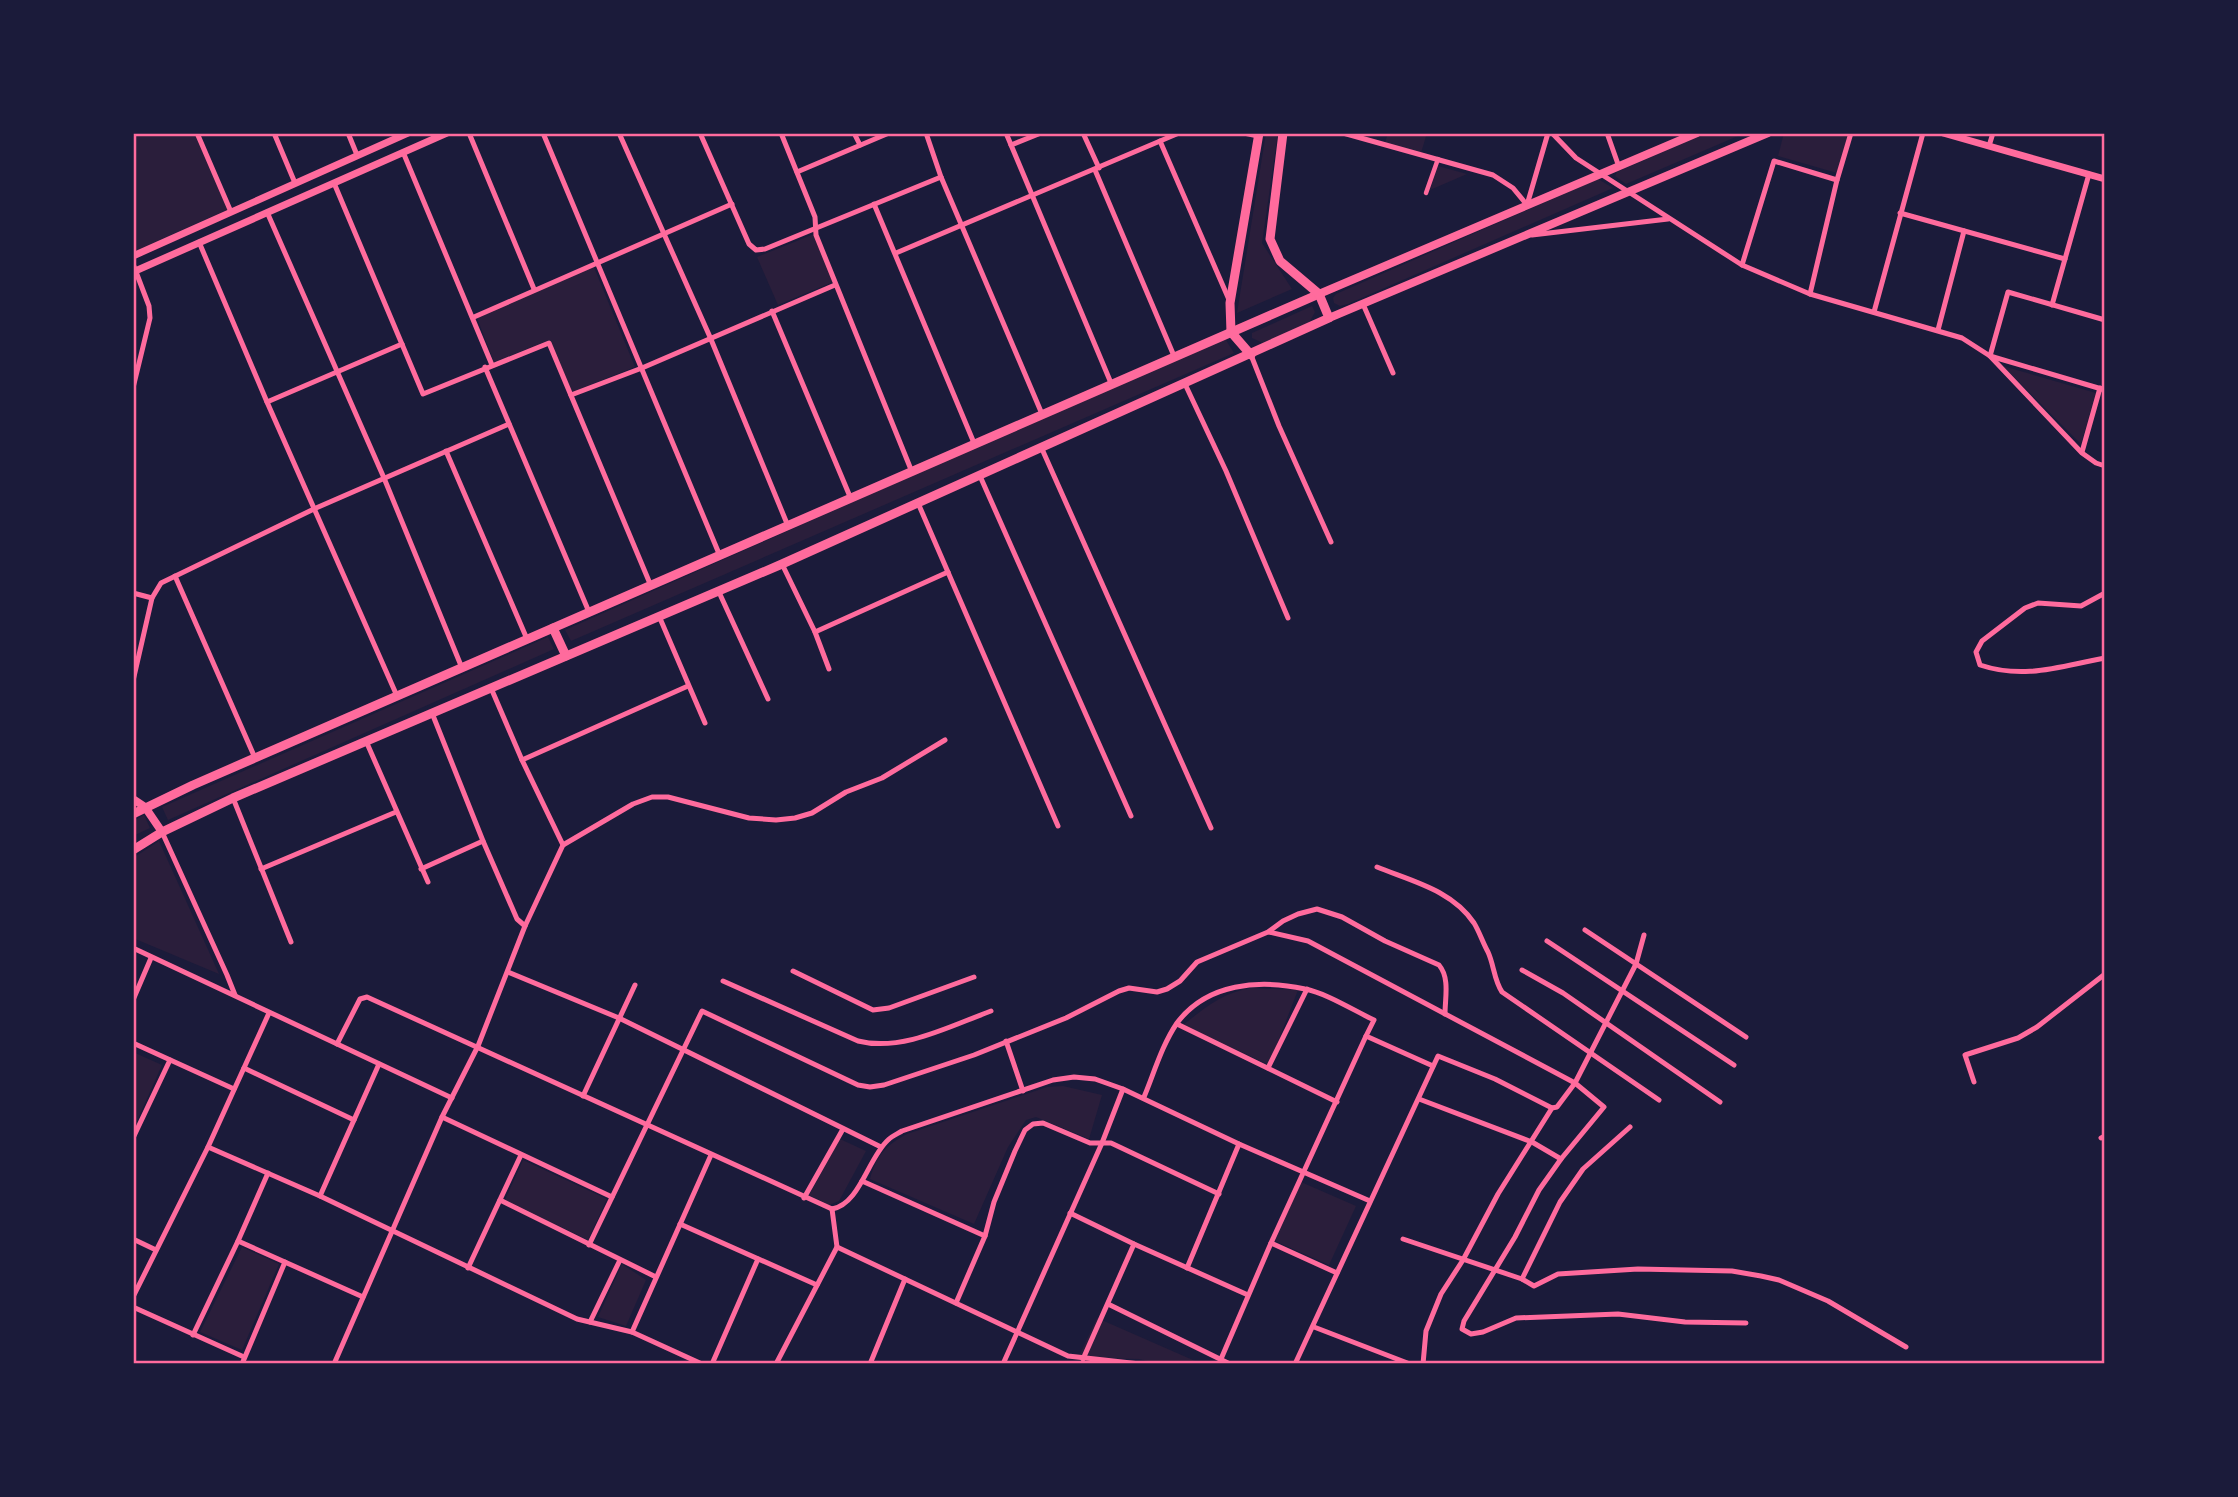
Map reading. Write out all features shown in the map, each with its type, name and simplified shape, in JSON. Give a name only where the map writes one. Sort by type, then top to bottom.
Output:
[{"type":"main road","points":[[1283,133],[1270,239],[1280,261],[1319,294],[1329,318]]},
{"type":"main road","points":[[133,814],[1111,383],[1697,133]]},
{"type":"main road","points":[[133,850],[162,832],[233,798],[782,564],[1329,318],[1768,133]]},
{"type":"main road","points":[[1251,355],[1231,332],[1230,303],[1259,134]]},
{"type":"main road","points":[[553,628],[566,656]]},
{"type":"main road","points":[[133,799],[145,807],[162,832]]},
{"type":"street","points":[[197,133],[231,212]]},
{"type":"street","points":[[274,133],[295,183]]},
{"type":"street","points":[[348,133],[357,155]]},
{"type":"street","points":[[133,257],[408,133]]},
{"type":"street","points":[[133,388],[150,318],[149,306],[134,269],[404,152],[434,136],[447,133]]},
{"type":"street","points":[[469,133],[534,289]]},
{"type":"street","points":[[543,133],[720,556]]},
{"type":"street","points":[[620,133],[710,337],[788,526]]},
{"type":"street","points":[[700,133],[748,244],[756,250],[765,249],[941,177]]},
{"type":"street","points":[[781,133],[815,217],[816,235],[835,285],[912,472]]},
{"type":"street","points":[[854,133],[860,145]]},
{"type":"street","points":[[797,172],[889,133]]},
{"type":"street","points":[[926,133],[941,177],[1042,414]]},
{"type":"street","points":[[1006,133],[1111,383]]},
{"type":"street","points":[[1011,145],[1041,133]]},
{"type":"street","points":[[1083,133],[1174,356]]},
{"type":"street","points":[[896,253],[1179,133]]},
{"type":"street","points":[[1244,133],[1259,134]]},
{"type":"street","points":[[1343,133],[1493,175],[1513,188],[1527,205]]},
{"type":"street","points":[[1527,205],[1550,133],[1576,158],[1742,265],[1810,295],[1962,338],[1990,356],[2082,453],[2105,466]]},
{"type":"street","points":[[1606,133],[1619,166]]},
{"type":"street","points":[[1810,295],[1851,133]]},
{"type":"street","points":[[1874,312],[1923,133]]},
{"type":"street","points":[[1944,133],[2105,179]]},
{"type":"street","points":[[1989,146],[1993,133]]},
{"type":"street","points":[[1160,141],[1230,303]]},
{"type":"street","points":[[404,152],[492,365]]},
{"type":"street","points":[[1426,193],[1438,159]]},
{"type":"street","points":[[1742,265],[1774,161],[1837,180]]},
{"type":"street","points":[[2052,305],[2089,174]]},
{"type":"street","points":[[334,183],[423,394],[549,343],[651,586]]},
{"type":"street","points":[[474,317],[732,204]]},
{"type":"street","points":[[874,204],[974,443]]},
{"type":"street","points":[[267,212],[384,478],[462,668]]},
{"type":"street","points":[[1900,213],[2065,259]]},
{"type":"street","points":[[1522,236],[1669,219]]},
{"type":"street","points":[[1938,330],[1964,231]]},
{"type":"street","points":[[200,242],[267,402],[397,696]]},
{"type":"street","points":[[571,395],[642,368],[835,285]]},
{"type":"street","points":[[1990,356],[2008,292],[2105,320]]},
{"type":"street","points":[[1363,304],[1393,373]]},
{"type":"street","points":[[772,311],[851,499]]},
{"type":"street","points":[[267,402],[402,344]]},
{"type":"street","points":[[1251,355],[1279,426],[1331,542]]},
{"type":"street","points":[[1990,356],[2103,389],[2082,453]]},
{"type":"street","points":[[485,367],[589,612]]},
{"type":"street","points":[[1185,384],[1226,471],[1289,618]]},
{"type":"street","points":[[133,681],[152,598],[161,583],[316,508],[509,424]]},
{"type":"street","points":[[1042,449],[1211,828]]},
{"type":"street","points":[[446,451],[527,639]]},
{"type":"street","points":[[980,476],[1131,816]]},
{"type":"street","points":[[918,503],[1058,826]]},
{"type":"street","points":[[782,564],[815,632],[829,670]]},
{"type":"street","points":[[815,632],[948,572]]},
{"type":"street","points":[[175,576],[255,758]]},
{"type":"street","points":[[718,590],[768,699]]},
{"type":"street","points":[[133,593],[152,598]]},
{"type":"street","points":[[2105,593],[2081,606],[2038,603],[2025,607],[1982,641],[1976,652],[1980,665],[2010,673],[2047,670],[2105,658]]},
{"type":"street","points":[[659,616],[705,723]]},
{"type":"street","points":[[522,760],[688,687]]},
{"type":"street","points":[[491,688],[563,845]]},
{"type":"street","points":[[432,713],[517,919],[525,926]]},
{"type":"street","points":[[334,1364],[442,1117],[478,1046],[525,926],[563,845],[633,804],[652,797],[668,797],[748,818],[795,818],[812,813],[846,792],[882,778],[945,740]]},
{"type":"street","points":[[366,741],[428,882]]},
{"type":"street","points":[[233,798],[291,942]]},
{"type":"street","points":[[261,869],[396,812]]},
{"type":"street","points":[[162,832],[228,975],[235,996]]},
{"type":"street","points":[[421,869],[483,841]]},
{"type":"street","points":[[1377,867],[1439,891],[1463,909],[1475,924],[1502,992],[1659,1100]]},
{"type":"street","points":[[589,1245],[702,1011],[858,1085],[884,1085],[966,1058],[1066,1018],[1119,991],[1129,988],[1157,992],[1167,989],[1180,981],[1198,962],[1268,932],[1291,918],[1317,909],[1352,921],[1385,941],[1439,965],[1444,971],[1446,981],[1445,1014]]},
{"type":"street","points":[[1585,930],[1746,1037]]},
{"type":"street","points":[[1268,932],[1308,942],[1575,1083],[1604,1107],[1539,1190],[1464,1321],[1462,1329],[1471,1334],[1483,1332],[1516,1318],[1618,1314],[1685,1322],[1746,1323]]},
{"type":"street","points":[[1423,1364],[1426,1331],[1441,1294],[1463,1260],[1498,1194],[1552,1108],[1557,1107],[1575,1083],[1636,964],[1644,935]]},
{"type":"street","points":[[1547,941],[1734,1065]]},
{"type":"street","points":[[133,948],[452,1097]]},
{"type":"street","points":[[133,1000],[151,958]]},
{"type":"street","points":[[1522,970],[1563,993],[1720,1102]]},
{"type":"street","points":[[793,971],[873,1010],[889,1008],[974,977]]},
{"type":"street","points":[[508,972],[619,1018],[881,1147]]},
{"type":"street","points":[[1974,1082],[1965,1055],[2018,1038],[2037,1027],[2105,974]]},
{"type":"street","points":[[723,981],[871,1045],[909,1040],[991,1011]]},
{"type":"street","points":[[1144,1097],[1164,1047],[1177,1024],[1193,1006],[1226,989],[1258,983],[1307,989],[1374,1020],[1271,1243],[1222,1359]]},
{"type":"street","points":[[583,1096],[635,985]]},
{"type":"street","points":[[1268,1068],[1307,989]]},
{"type":"street","points":[[337,1044],[363,997],[478,1046],[832,1209],[839,1208],[846,1202],[862,1181],[881,1147],[902,1131],[1053,1080],[1074,1077],[1094,1079],[1144,1097],[1239,1144],[1370,1201]]},
{"type":"street","points":[[133,1297],[208,1147],[269,1013]]},
{"type":"street","points":[[1177,1024],[1337,1102]]},
{"type":"street","points":[[1366,1036],[1433,1066]]},
{"type":"street","points":[[1006,1041],[1023,1091]]},
{"type":"street","points":[[133,1044],[234,1088]]},
{"type":"street","points":[[1295,1364],[1438,1056],[1495,1079],[1552,1108]]},
{"type":"street","points":[[133,1138],[170,1060]]},
{"type":"street","points":[[320,1196],[379,1064]]},
{"type":"street","points":[[244,1068],[354,1120]]},
{"type":"street","points":[[1003,1364],[1102,1143],[1123,1089]]},
{"type":"street","points":[[1419,1099],[1532,1142],[1561,1159]]},
{"type":"street","points":[[442,1117],[612,1197]]},
{"type":"street","points":[[956,1303],[985,1236],[994,1202],[1015,1151],[1025,1130],[1033,1124],[1043,1123],[1090,1143],[1111,1143],[1219,1194]]},
{"type":"street","points":[[1522,1279],[1560,1202],[1575,1180],[1630,1127]]},
{"type":"street","points":[[804,1198],[843,1129]]},
{"type":"street","points":[[1187,1268],[1239,1144]]},
{"type":"street","points":[[208,1147],[320,1196],[577,1319],[632,1332],[702,1364]]},
{"type":"street","points":[[468,1268],[521,1154]]},
{"type":"street","points":[[632,1332],[711,1155]]},
{"type":"street","points":[[193,1335],[268,1173]]},
{"type":"street","points":[[862,1181],[985,1236]]},
{"type":"street","points":[[500,1200],[656,1277]]},
{"type":"street","points":[[776,1364],[837,1247],[832,1209]]},
{"type":"street","points":[[1070,1213],[1248,1295]]},
{"type":"street","points":[[680,1224],[817,1285]]},
{"type":"street","points":[[133,1239],[156,1250]]},
{"type":"street","points":[[1403,1239],[1522,1279],[1534,1286],[1558,1274],[1638,1269],[1732,1271],[1761,1276],[1779,1280],[1828,1301],[1906,1346]]},
{"type":"street","points":[[238,1241],[363,1297]]},
{"type":"street","points":[[1271,1243],[1337,1273]]},
{"type":"street","points":[[1083,1359],[1134,1244]]},
{"type":"street","points":[[837,1247],[1068,1356],[1140,1364]]},
{"type":"street","points":[[712,1364],[758,1259]]},
{"type":"street","points":[[590,1322],[620,1260]]},
{"type":"street","points":[[133,1307],[243,1361],[285,1262]]},
{"type":"street","points":[[870,1364],[905,1279]]},
{"type":"street","points":[[1108,1304],[1230,1364]]},
{"type":"street","points":[[1314,1326],[1410,1364]]},
{"type":"street","points":[[1530,1364],[1547,1364]]},
{"type":"shaded area","points":[[133,133],[196,133],[229,209],[133,252]]},
{"type":"shaded area","points":[[1266,133],[1278,133],[1262,243],[1292,289],[1237,313]]},
{"type":"shaded area","points":[[1388,133],[1427,133],[1421,153],[1385,143]]},
{"type":"shaded area","points":[[1707,133],[1745,133],[1626,184],[1615,176],[1617,172]]},
{"type":"shaded area","points":[[1784,133],[1849,133],[1837,173],[1778,156]]},
{"type":"shaded area","points":[[1438,166],[1467,174],[1430,190]]},
{"type":"shaded area","points":[[1598,179],[1613,188],[1348,304],[1340,306],[1334,303],[1336,294]]},
{"type":"shaded area","points":[[814,234],[833,282],[778,305],[757,257]]},
{"type":"shaded area","points":[[593,265],[635,367],[572,392],[550,340],[494,362],[477,318]]},
{"type":"shaded area","points":[[1312,306],[1315,312],[1309,323],[1263,343],[1252,338],[1252,333]]},
{"type":"shaded area","points":[[1224,337],[1234,353],[571,641],[565,630]]},
{"type":"shaded area","points":[[2003,366],[2096,393],[2081,444]]},
{"type":"shaded area","points":[[548,637],[554,649],[168,820],[162,807]]},
{"type":"shaded area","points":[[144,815],[150,828],[133,836],[133,821]]},
{"type":"shaded area","points":[[159,841],[219,974],[133,938],[133,858]]},
{"type":"shaded area","points":[[1251,988],[1298,990],[1269,1065],[1183,1025],[1223,997]]},
{"type":"shaded area","points":[[133,1052],[162,1065],[133,1130]]},
{"type":"shaded area","points":[[1063,1086],[1102,1095],[1089,1139],[1036,1117],[1026,1120],[1008,1147],[974,1224],[870,1179],[883,1152],[907,1134],[1047,1087]]},
{"type":"shaded area","points":[[840,1139],[866,1151],[839,1201],[829,1205],[809,1195]]},
{"type":"shaded area","points":[[523,1160],[607,1199],[588,1240],[505,1200]]},
{"type":"shaded area","points":[[1301,1182],[1356,1206],[1329,1265],[1275,1241]]},
{"type":"shaded area","points":[[242,1247],[279,1264],[242,1350],[200,1332]]},
{"type":"shaded area","points":[[622,1264],[646,1280],[626,1326],[598,1317]]},
{"type":"shaded area","points":[[1097,1318],[1202,1364],[1078,1358]]}]
